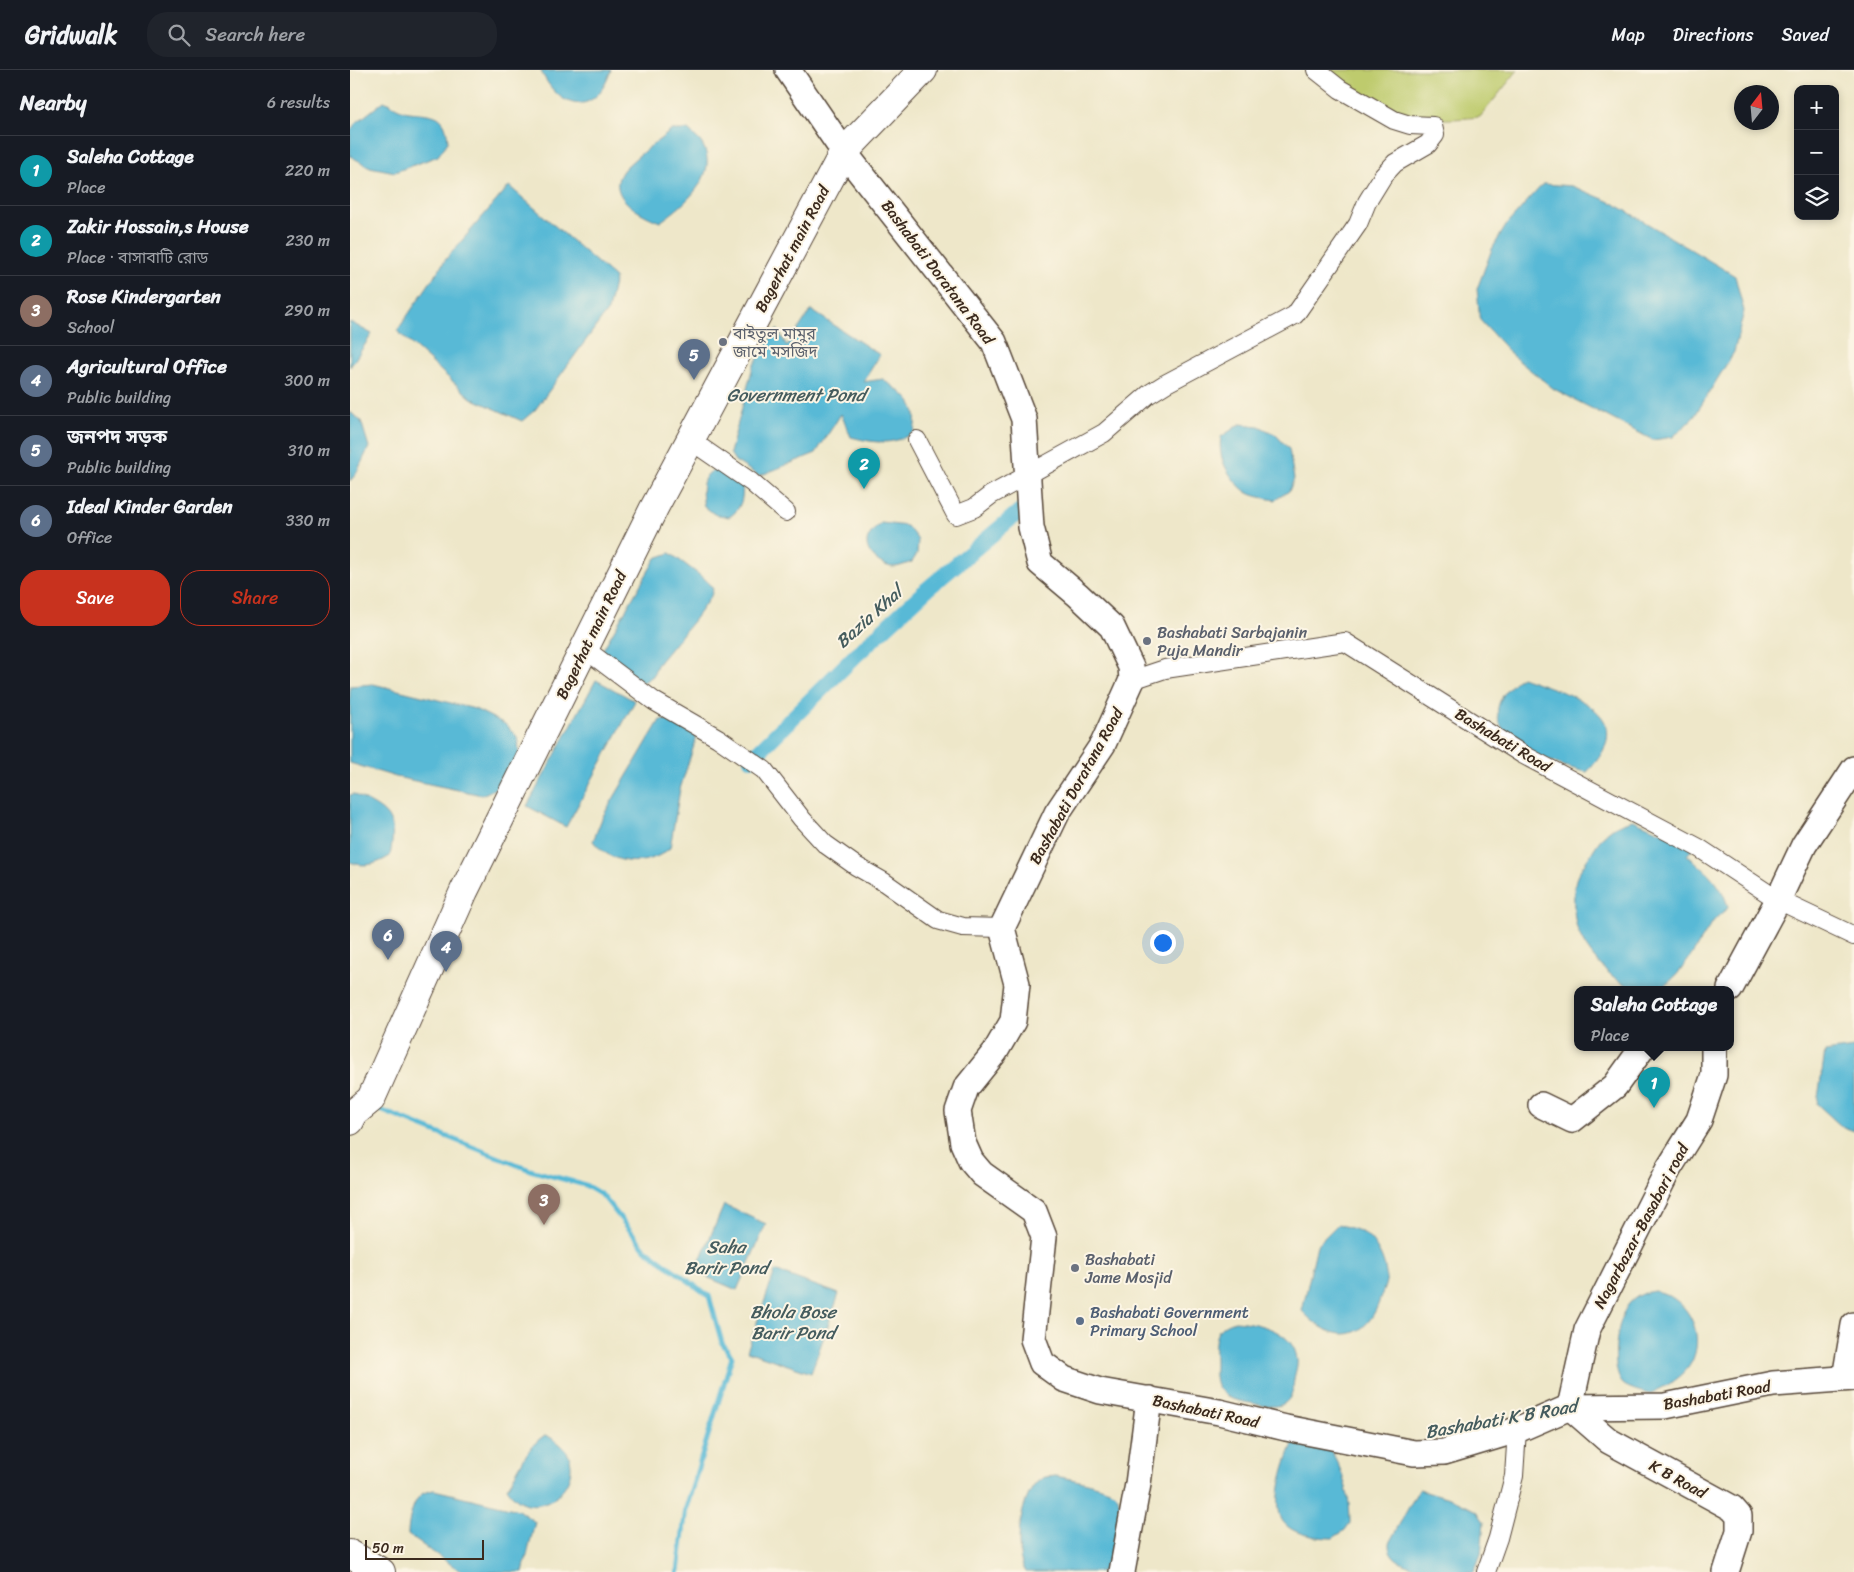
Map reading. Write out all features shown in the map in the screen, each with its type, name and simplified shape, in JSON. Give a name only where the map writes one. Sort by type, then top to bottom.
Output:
[{"type":"main road","name":"Bagerhat main Road","points":[[350,1121],[354,1113],[371,1099],[464,892],[584,649],[690,440],[844,152],[923,70]]},
{"type":"main road","points":[[350,1554],[381,1572]]},
{"type":"street","name":"Bashabati Doratana Road","points":[[788,70],[844,152],[994,342],[1024,419],[1031,527],[1040,563],[1112,627],[1131,667],[1132,680],[1102,744],[1058,813],[1002,928]]},
{"type":"street","points":[[917,440],[956,515],[974,508],[991,495],[1027,482],[1104,433],[1149,394],[1165,384],[1295,315],[1358,224],[1367,202],[1382,176],[1395,163],[1428,144],[1435,135],[1434,127],[1410,125],[1394,120],[1340,89],[1316,70]]},
{"type":"street","points":[[690,440],[751,482],[786,512]]},
{"type":"street","name":"Bashabati Road","points":[[1132,680],[1165,669],[1345,642],[1522,754],[1695,846],[1778,900],[1854,936]]},
{"type":"street","points":[[584,649],[654,701],[718,738],[764,770],[802,819],[825,844],[856,866],[884,882],[938,920],[963,927],[1002,928]]},
{"type":"street","points":[[1732,986],[1778,900],[1804,845],[1854,769]]},
{"type":"street","name":"Bashabati Road","points":[[1002,928],[1017,984],[1013,1021],[995,1052],[966,1088],[958,1111],[963,1143],[971,1161],[982,1174],[1034,1211],[1044,1237],[1034,1340],[1042,1363],[1064,1379],[1100,1391],[1149,1399],[1414,1453],[1444,1452],[1517,1430],[1570,1407],[1665,1406],[1773,1384],[1850,1378]]},
{"type":"street","points":[[1541,1105],[1572,1120],[1615,1086],[1640,1051]]},
{"type":"street","name":"Nagarbazar-Basabari road","points":[[1570,1407],[1587,1330],[1669,1168],[1699,1120],[1714,1075],[1714,1051]]},
{"type":"street","points":[[1850,1378],[1854,1325]]},
{"type":"street","points":[[1122,1572],[1138,1484],[1149,1399]]},
{"type":"street","name":"K B Road","points":[[1570,1407],[1609,1440],[1732,1508],[1739,1516],[1739,1532],[1726,1572]]},
{"type":"street","points":[[1486,1572],[1498,1538],[1514,1476],[1517,1430]]},
{"type":"green space","points":[[1322,70],[1518,70],[1480,117],[1442,119],[1412,117],[1382,106]]},
{"type":"water","points":[[611,70],[596,96],[587,102],[577,104],[567,101],[558,94],[541,71]]},
{"type":"water","points":[[384,101],[402,110],[432,115],[441,120],[445,125],[448,142],[438,156],[395,172],[370,167],[350,156],[350,131],[356,123]]},
{"type":"water","points":[[672,130],[688,130],[699,140],[707,156],[707,167],[697,189],[660,222],[642,214],[626,202],[620,194],[618,186],[619,177],[626,167]]},
{"type":"water","points":[[1543,184],[1572,186],[1613,203],[1735,276],[1744,311],[1734,352],[1694,417],[1673,437],[1653,440],[1554,389],[1514,357],[1480,320],[1477,289],[1492,249],[1507,224]]},
{"type":"water","points":[[509,186],[615,278],[608,310],[535,410],[522,421],[471,398],[397,331],[446,259]]},
{"type":"water","name":"Government Pond","points":[[811,310],[880,355],[863,382],[883,379],[904,395],[913,406],[915,413],[914,432],[899,440],[884,442],[851,437],[841,414],[816,453],[759,476],[735,461],[730,453],[753,366],[777,329],[787,346]]},
{"type":"water","points":[[350,322],[372,334],[350,367]]},
{"type":"water","points":[[350,412],[361,421],[369,447],[356,474],[350,481]]},
{"type":"water","points":[[1240,424],[1259,426],[1276,435],[1289,449],[1294,479],[1289,491],[1275,500],[1248,493],[1229,474],[1221,452],[1221,437]]},
{"type":"water","points":[[717,469],[742,486],[740,504],[729,517],[714,514],[704,506],[703,484],[707,475]]},
{"type":"water","points":[[881,523],[907,526],[918,540],[917,554],[912,562],[893,567],[875,559],[869,551],[867,542],[872,531]]},
{"type":"water","points":[[670,553],[705,579],[713,589],[711,596],[694,620],[657,665],[653,676],[642,683],[602,651],[656,558]]},
{"type":"water","points":[[1521,677],[1577,699],[1593,708],[1604,720],[1608,734],[1603,751],[1587,772],[1549,760],[1529,751],[1513,740],[1501,727],[1498,712],[1503,695]]},
{"type":"water","points":[[596,680],[635,701],[566,827],[527,806]]},
{"type":"water","points":[[373,684],[475,709],[505,724],[518,738],[519,753],[504,784],[482,795],[396,777],[350,763],[350,686]]},
{"type":"water","points":[[660,720],[681,720],[694,730],[696,739],[680,789],[670,848],[651,859],[630,861],[620,859],[601,849],[593,841],[603,816]]},
{"type":"water","points":[[354,794],[382,810],[391,823],[392,842],[390,856],[376,863],[361,865],[350,862],[350,795]]},
{"type":"water","points":[[1633,820],[1695,846],[1687,855],[1707,872],[1718,885],[1726,899],[1728,908],[1714,921],[1681,970],[1663,986],[1629,986],[1610,974],[1591,954],[1579,933],[1576,922],[1574,896],[1577,876],[1603,836],[1625,822]]},
{"type":"water","points":[[1854,1048],[1854,1131],[1841,1126],[1817,1104],[1825,1052]]},
{"type":"water","name":"Saha Barir Pond","points":[[724,1205],[766,1224],[737,1290],[695,1272]]},
{"type":"water","points":[[1338,1224],[1363,1233],[1368,1237],[1380,1254],[1386,1275],[1385,1286],[1374,1314],[1366,1325],[1346,1334],[1324,1329],[1302,1311],[1317,1245]]},
{"type":"water","name":"Bhola Bose Barir Pond","points":[[775,1271],[839,1294],[811,1373],[747,1351]]},
{"type":"water","points":[[1655,1291],[1666,1294],[1675,1300],[1690,1316],[1694,1326],[1696,1348],[1690,1366],[1680,1376],[1649,1394],[1623,1384],[1616,1367],[1616,1344],[1624,1312],[1628,1305],[1640,1295]]},
{"type":"water","points":[[1235,1321],[1274,1330],[1283,1335],[1295,1350],[1297,1364],[1293,1389],[1290,1398],[1285,1403],[1279,1406],[1271,1406],[1239,1401],[1227,1396],[1218,1387],[1215,1376],[1216,1337],[1222,1327]]},
{"type":"water","points":[[545,1435],[563,1447],[571,1462],[570,1477],[562,1490],[550,1500],[535,1505],[520,1501],[507,1488],[533,1445]]},
{"type":"water","points":[[1295,1440],[1330,1449],[1339,1466],[1349,1503],[1350,1523],[1345,1530],[1333,1538],[1305,1535],[1292,1529],[1282,1520],[1279,1512],[1279,1491],[1284,1468]]},
{"type":"water","points":[[1055,1476],[1110,1490],[1118,1498],[1120,1507],[1118,1531],[1108,1572],[1026,1572],[1022,1563],[1019,1537],[1024,1508],[1035,1484],[1044,1477]]},
{"type":"water","points":[[1419,1489],[1449,1498],[1477,1511],[1484,1522],[1481,1554],[1474,1572],[1450,1572],[1421,1568],[1398,1560],[1391,1553],[1389,1543]]},
{"type":"water","points":[[434,1490],[518,1510],[535,1522],[523,1572],[462,1572],[408,1535],[413,1507],[422,1494]]},
{"type":"waterway","name":"Bazia Khal","points":[[751,759],[854,657],[926,590],[1020,511]]},
{"type":"waterway","points":[[378,1109],[530,1170],[585,1185],[602,1195],[645,1249],[709,1296],[722,1343],[732,1357],[686,1508],[678,1572]]},
{"type":"place","name":"বাইতুল মামুর জামে মসজিদ","points":[[723,342]]},
{"type":"place","name":"জনপদ সড়ক","points":[[694,380]]},
{"type":"place","name":"Zakir Hossain,s House","points":[[864,489]]},
{"type":"place","name":"Bashabati Sarbajanin Puja Mandir","points":[[1147,641]]},
{"type":"place","name":"Ideal Kinder Garden","points":[[388,960]]},
{"type":"place","name":"Agricultural Office","points":[[446,972]]},
{"type":"place","name":"Saleha Cottage","points":[[1654,1108]]},
{"type":"place","name":"Rose Kindergarten","points":[[544,1225]]},
{"type":"place","name":"Bashabati Jame Mosjid","points":[[1075,1268]]},
{"type":"place","name":"Bashabati Government Primary School","points":[[1080,1321]]},
{"type":"water label","name":"Bashabati K B Road","points":[[1501,1419]]}]
